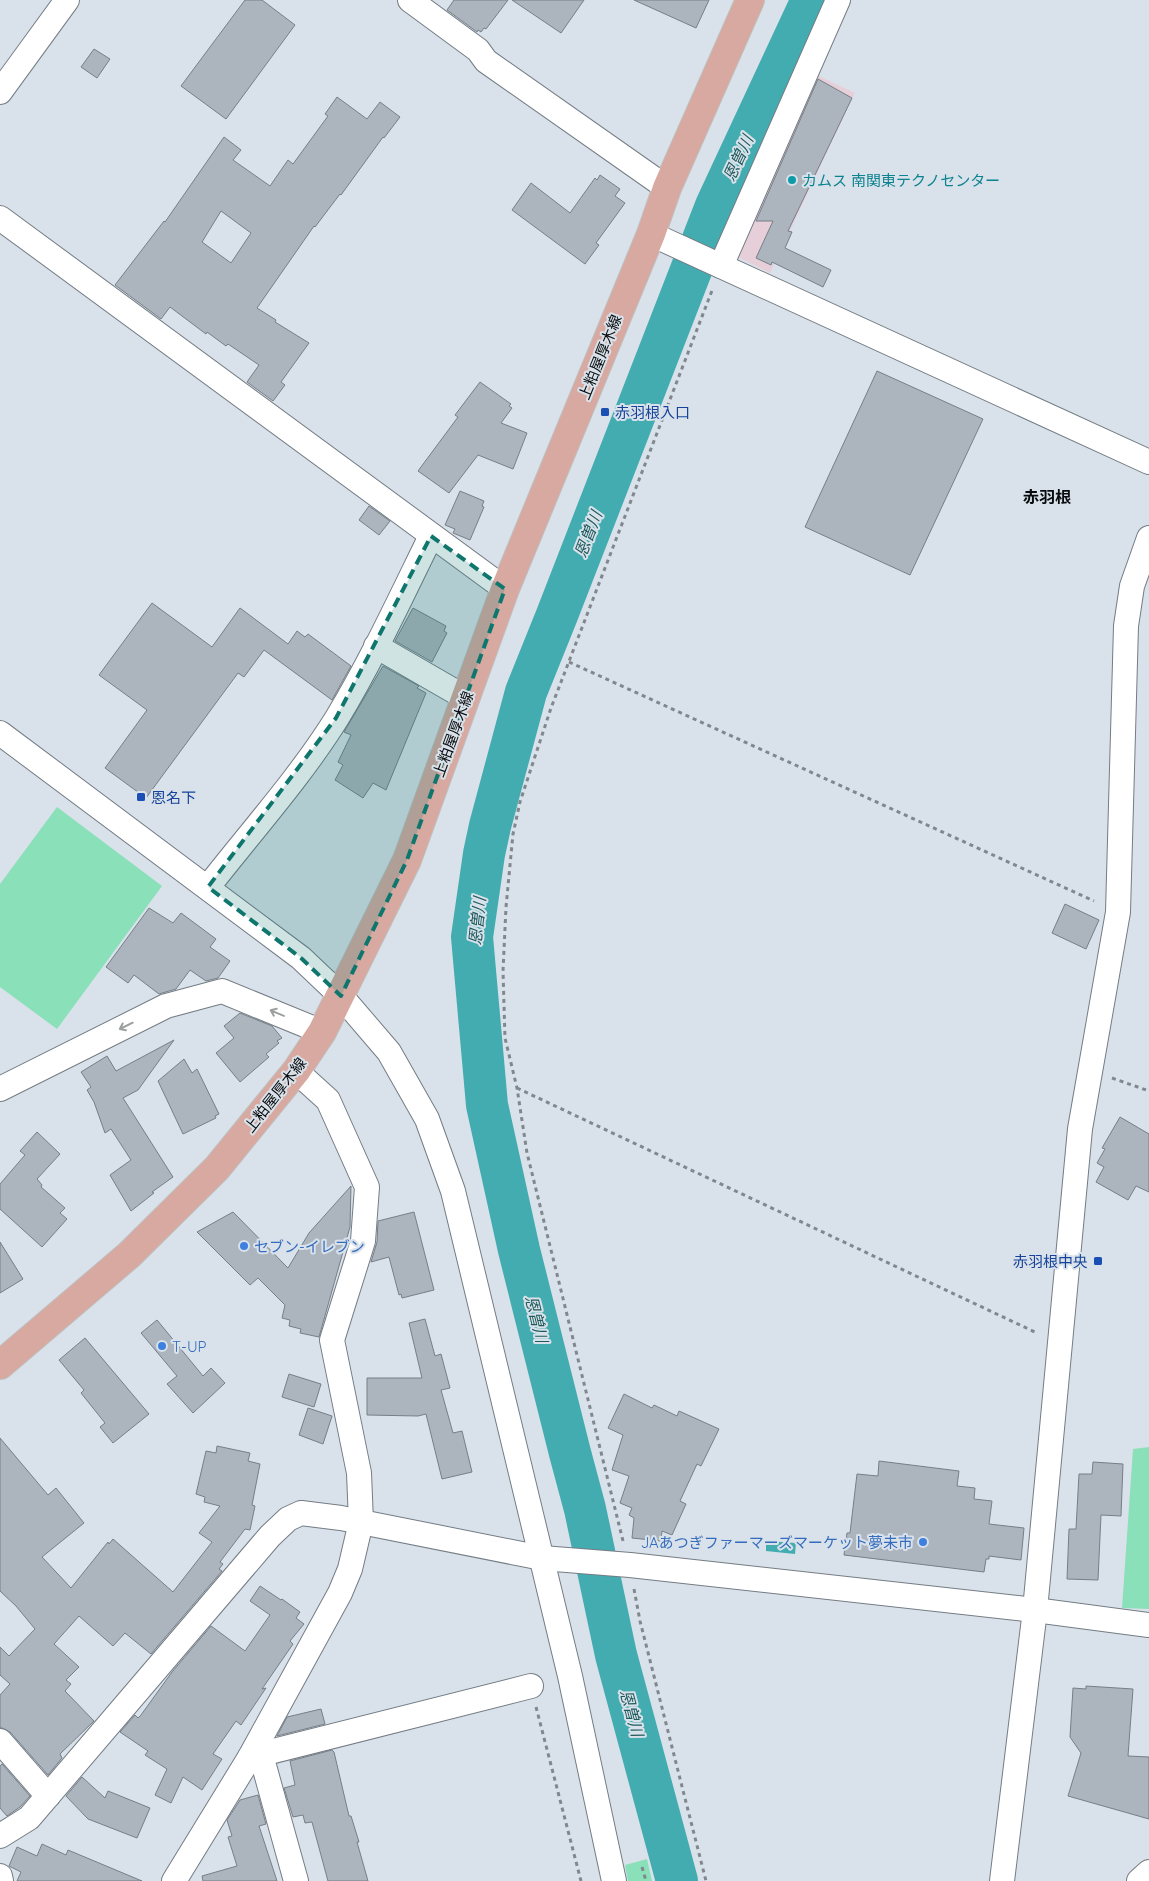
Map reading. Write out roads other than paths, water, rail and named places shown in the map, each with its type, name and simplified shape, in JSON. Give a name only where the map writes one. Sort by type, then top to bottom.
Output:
[{"type":"main road","name":"上粕屋厚木線","points":[[2,1357],[129,1255],[217,1168],[296,1071],[322,1032],[407,860],[505,589],[651,234],[667,188],[750,0]]},
{"type":"street","points":[[0,92],[68,0]]},
{"type":"street","points":[[720,265],[838,0]]},
{"type":"street","points":[[422,4],[478,50],[486,61],[667,188]]},
{"type":"street","points":[[0,218],[505,589]]},
{"type":"street","points":[[651,234],[677,244],[1149,462]]},
{"type":"street","points":[[208,887],[302,768],[336,718],[376,646],[431,536]]},
{"type":"street","points":[[1002,1881],[1035,1610],[1080,1129],[1118,912],[1126,626],[1132,586],[1149,538]]},
{"type":"street","points":[[376,646],[466,698]]},
{"type":"street","points":[[0,733],[208,887],[300,958],[341,996],[389,1052],[427,1119],[453,1190],[552,1559],[570,1676],[614,1881]]},
{"type":"street","points":[[0,1089],[166,1006],[222,991],[322,1032]]},
{"type":"street","points":[[174,1881],[255,1756],[340,1594],[350,1569],[361,1522],[359,1473],[332,1340],[363,1241],[367,1187],[328,1100],[296,1071]]},
{"type":"street","points":[[0,1836],[29,1818],[270,1536],[288,1519],[301,1513],[361,1522],[552,1559],[627,1565],[1035,1610],[1149,1625]]},
{"type":"street","points":[[255,1756],[531,1686]]},
{"type":"street","points":[[0,1741],[48,1796]]},
{"type":"street","points":[[255,1756],[296,1881]]},
{"type":"street","points":[[1139,1881],[1149,1872]]},
{"type":"street","points":[[0,1876],[1,1881]]},
{"type":"water","points":[[766,1541],[796,1543],[795,1554],[766,1551]]},
{"type":"waterway","name":"恩曽川","points":[[677,1881],[616,1655],[585,1509],[519,1250],[487,1105],[472,937],[490,826],[526,692],[716,206],[812,0]]},
{"type":"place","name":"カムス 南関東テクノセンター","points":[[792,180]]},
{"type":"place","name":"赤羽根入口","points":[[605,412]]},
{"type":"place","name":"恩名下","points":[[141,797]]},
{"type":"place","name":"セブン-イレブン","points":[[244,1246]]},
{"type":"place","name":"赤羽根中央","points":[[1098,1261]]},
{"type":"place","name":"T-UP","points":[[162,1346]]},
{"type":"place","name":"JAあつぎファーマーズマーケット夢未市","points":[[923,1542]]},
{"type":"district","name":"赤羽根","points":[[1047,497]]}]
